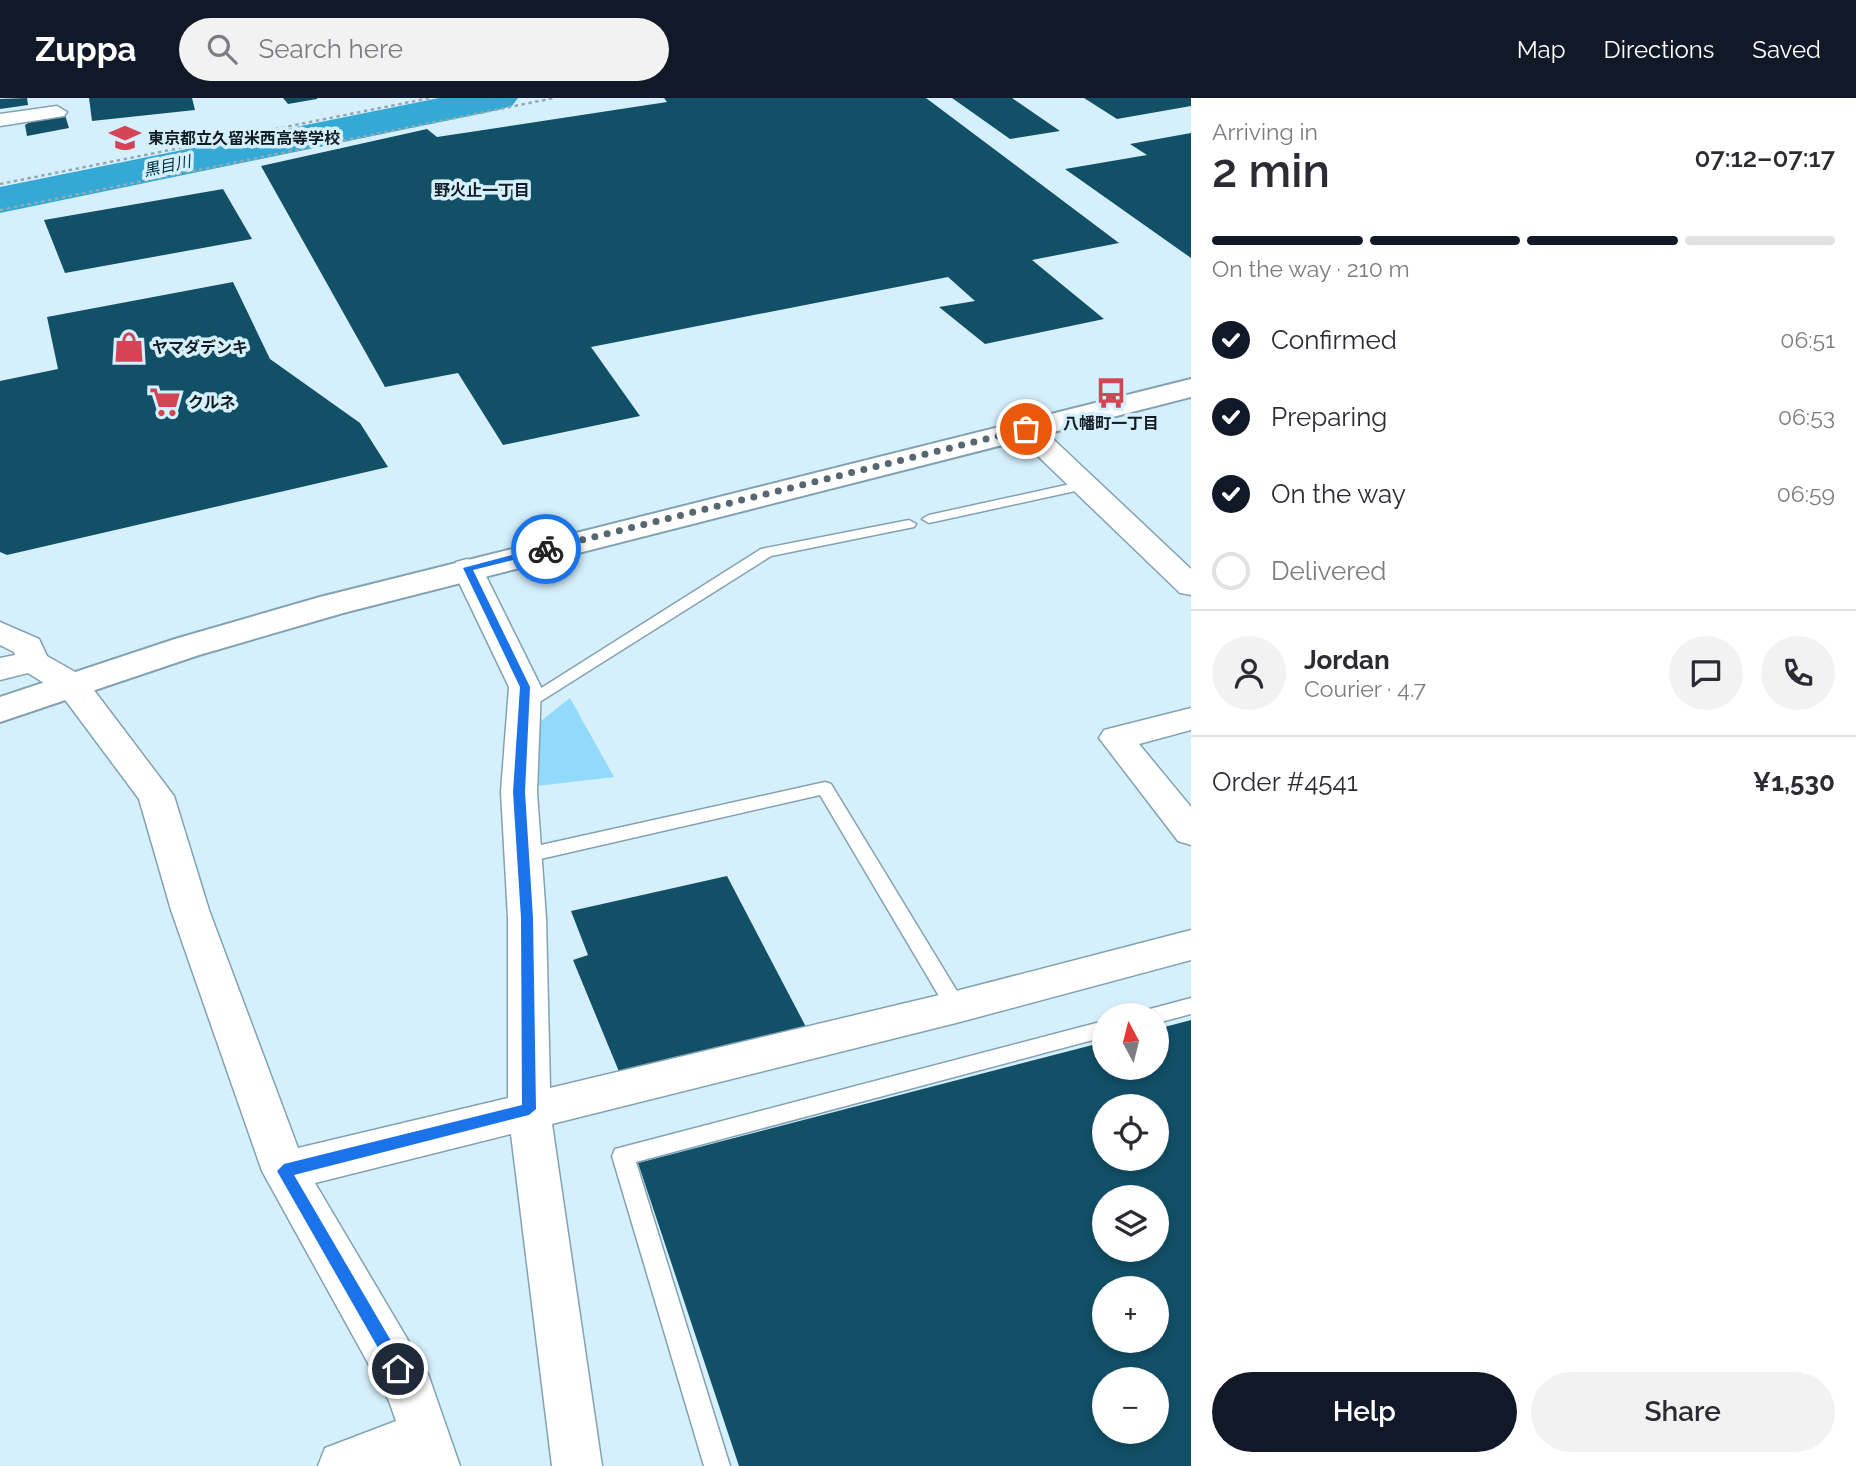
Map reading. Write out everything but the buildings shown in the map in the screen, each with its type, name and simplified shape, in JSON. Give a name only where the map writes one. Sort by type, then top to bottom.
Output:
[{"type":"street","points":[[18,140],[6,119],[57,112]]},
{"type":"street","points":[[0,710],[187,646],[467,568],[1191,388]]},
{"type":"street","points":[[1026,429],[1191,586]]},
{"type":"street","points":[[467,568],[525,687],[519,788],[527,918],[529,1109],[577,1466]]},
{"type":"street","points":[[0,632],[28,646],[16,666],[72,685],[156,796],[190,910],[284,1171],[411,1391],[430,1450],[343,1466]]},
{"type":"street","points":[[1191,719],[1116,737],[1191,832]]},
{"type":"street","points":[[284,1171],[529,1109],[956,1007],[1191,945]]},
{"type":"lane","points":[[929,519],[1084,485]]},
{"type":"lane","points":[[524,704],[766,552],[909,524]]},
{"type":"lane","points":[[523,856],[825,788],[956,1007]]},
{"type":"lane","points":[[1169,1012],[1191,1006]]},
{"type":"lane","points":[[717,1466],[623,1156],[1092,1032]]},
{"type":"path","points":[[0,184],[430,98]]},
{"type":"path","points":[[0,210],[554,98]]},
{"type":"shaded area","points":[[570,698],[614,777],[519,788],[522,736]]},
{"type":"waterway","name":"黒目川","points":[[0,200],[498,98]]},
{"type":"way so far","points":[[546,549],[1026,429]]},
{"type":"place","name":"東京都立久留米西高等学校","points":[[125,138]]},
{"type":"place","name":"ヤマダデンキ","points":[[129,347]]},
{"type":"place","name":"八幡町一丁目","points":[[1111,393]]},
{"type":"place","name":"クルネ","points":[[165,402]]},
{"type":"district","name":"野火止一丁目","points":[[482,190]]},
{"type":"route","points":[[398,1369],[284,1171],[529,1109],[527,918],[519,792],[525,687],[467,568],[546,549]]}]
